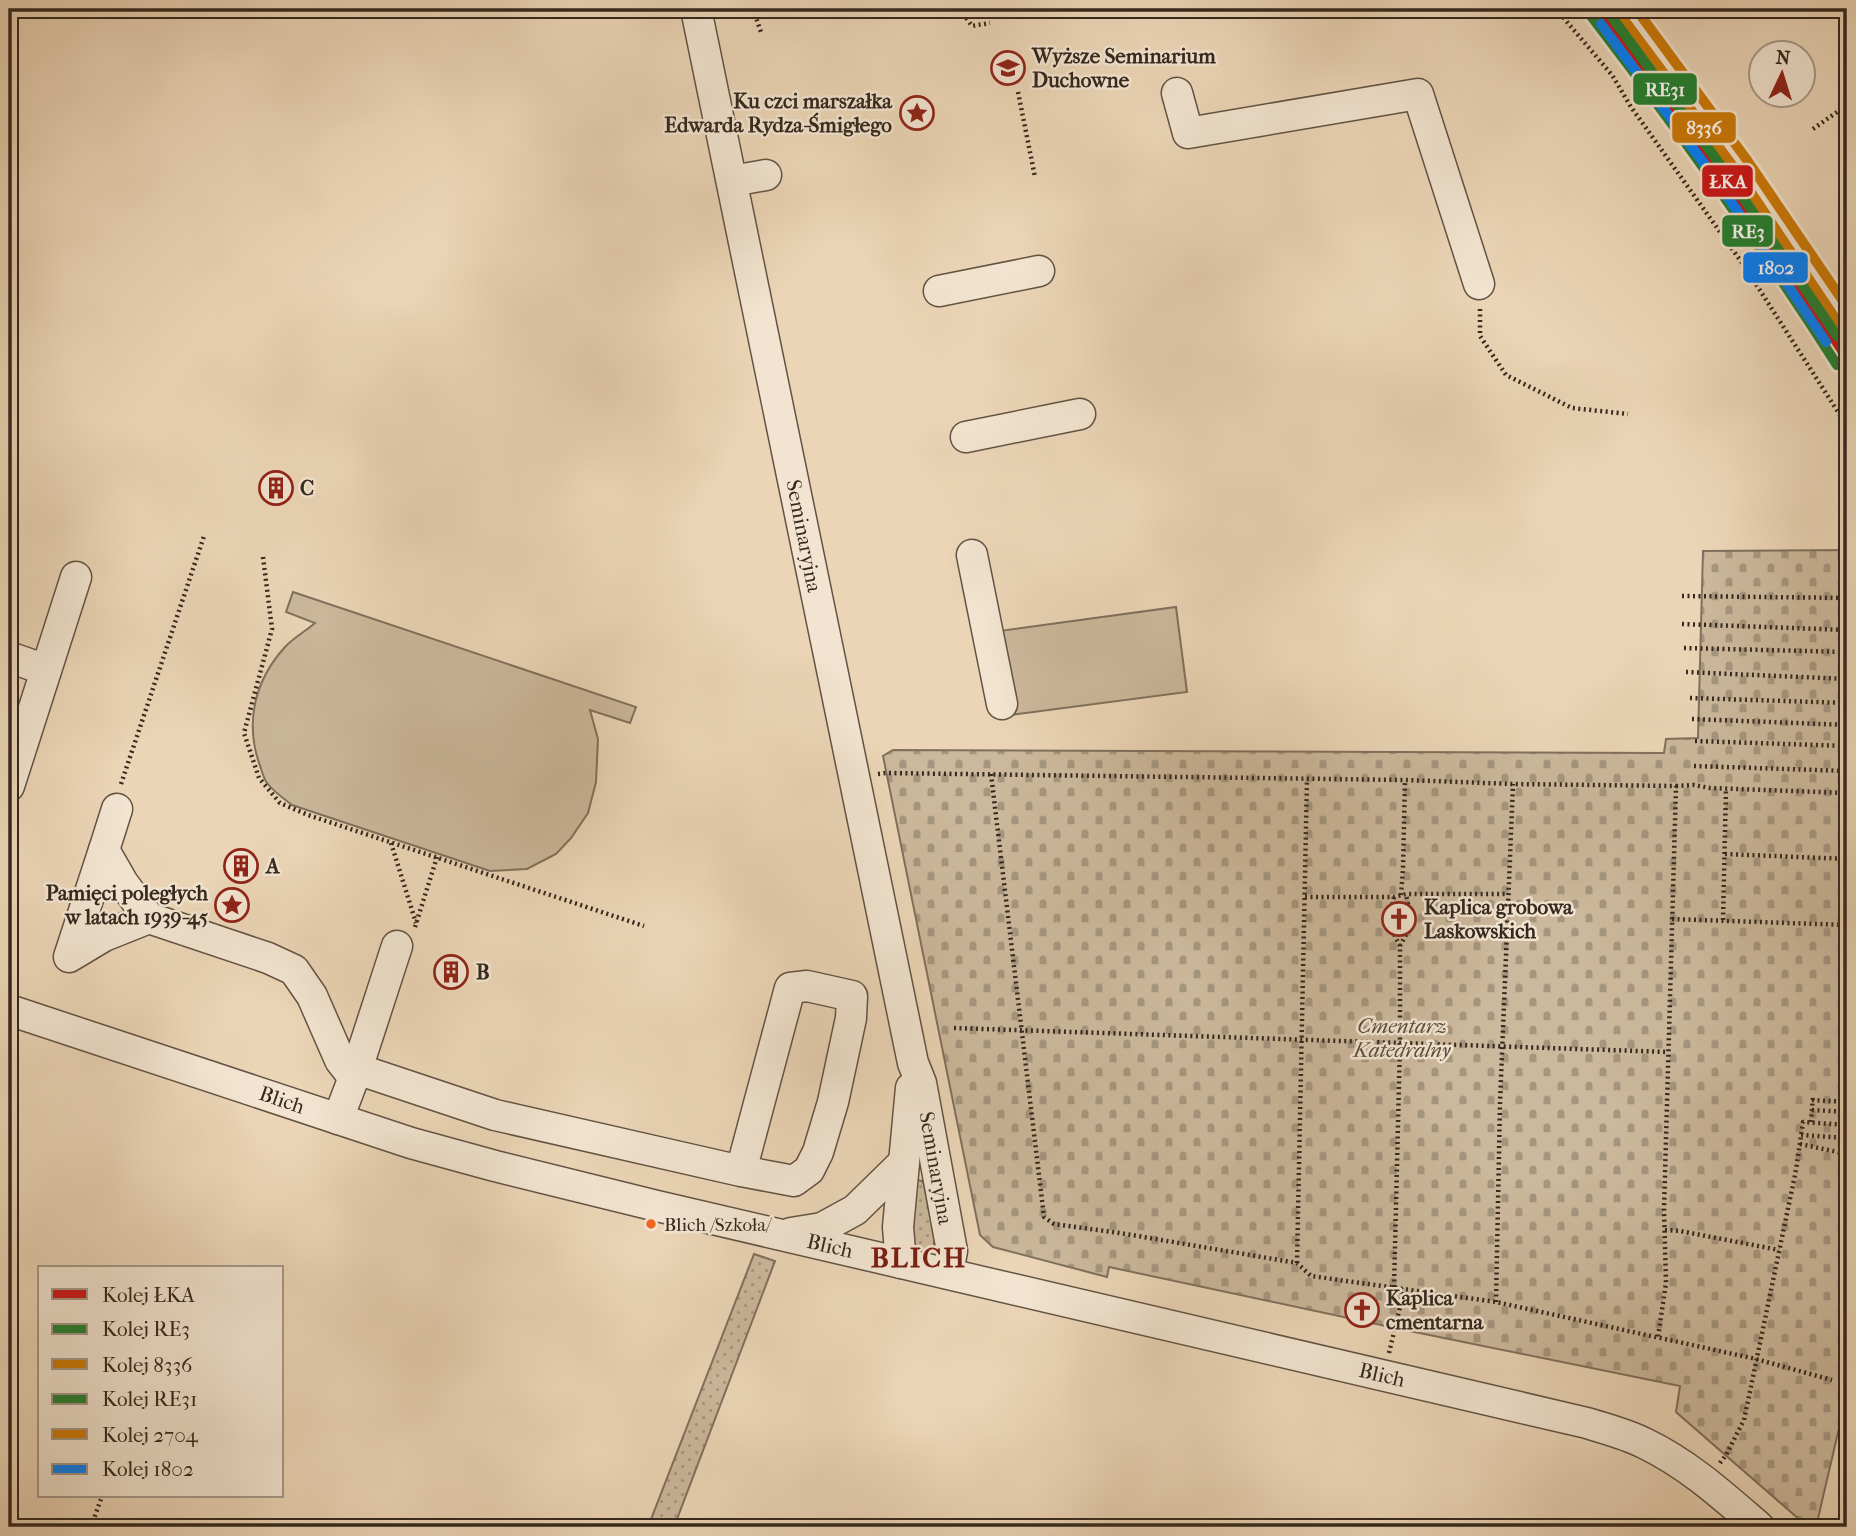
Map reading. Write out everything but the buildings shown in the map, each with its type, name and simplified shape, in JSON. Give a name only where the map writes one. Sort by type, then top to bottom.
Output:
[{"type":"street","name":"Seminaryjna","points":[[696,9],[914,1063],[921,1083],[952,1251],[948,1273]]},
{"type":"street","points":[[1178,93],[1188,133],[1418,94],[1479,284]]},
{"type":"street","points":[[732,181],[766,175]]},
{"type":"street","points":[[939,291],[1039,271]]},
{"type":"street","points":[[966,437],[1080,414]]},
{"type":"street","points":[[972,555],[1002,704]]},
{"type":"street","points":[[9,786],[76,577]]},
{"type":"street","points":[[9,657],[46,670]]},
{"type":"street","points":[[117,809],[68,957],[104,936],[149,918]]},
{"type":"street","points":[[104,850],[123,883],[149,918],[268,958],[294,970],[312,996],[340,1060],[356,1074],[495,1115],[741,1171],[794,1181],[809,1170],[818,1152],[833,1102],[851,1018],[852,996],[807,986],[790,988],[741,1171]]},
{"type":"street","points":[[338,1119],[356,1074],[397,946]]},
{"type":"street","name":"Blich","points":[[9,1010],[411,1143],[505,1169],[1587,1423],[1642,1442],[1681,1464],[1759,1527]]},
{"type":"street","name":"Seminaryjna","points":[[901,1263],[898,1227],[914,1063]]},
{"type":"street","name":"Seminaryjna","points":[[780,1234],[822,1228],[855,1210],[903,1163]]},
{"type":"path","points":[[753,9],[762,35]]},
{"type":"path","points":[[960,9],[972,26],[990,23]]},
{"type":"path","points":[[1556,9],[1612,75],[1631,107],[1745,267],[1847,426]]},
{"type":"path","points":[[1018,92],[1035,177]]},
{"type":"path","points":[[1813,129],[1847,105]]},
{"type":"path","points":[[1479,284],[1480,336],[1506,374],[1573,408],[1628,414]]},
{"type":"path","points":[[117,809],[116,799],[204,536]]},
{"type":"path","points":[[263,557],[272,629],[244,733],[259,778],[280,803],[308,816],[644,926]]},
{"type":"path","points":[[1682,596],[1847,598]]},
{"type":"path","points":[[1682,624],[1847,630]]},
{"type":"path","points":[[1684,648],[1847,652]]},
{"type":"path","points":[[1686,672],[1847,679]]},
{"type":"path","points":[[1690,698],[1847,703]]},
{"type":"path","points":[[1692,719],[1847,725]]},
{"type":"path","points":[[1695,741],[1847,746]]},
{"type":"path","points":[[1694,766],[1847,771]]},
{"type":"path","points":[[886,773],[1694,785],[1726,789],[1847,793]]},
{"type":"path","points":[[991,774],[1044,1217],[1054,1224],[1297,1263],[1311,1276],[1496,1302],[1658,1337],[1832,1380]]},
{"type":"path","points":[[1297,1263],[1307,779]]},
{"type":"path","points":[[1400,946],[1409,929],[1409,910],[1403,894],[1405,780]]},
{"type":"path","points":[[1496,1302],[1513,784]]},
{"type":"path","points":[[1658,1337],[1666,1283],[1668,1052],[1676,786]]},
{"type":"path","points":[[1723,920],[1726,789]]},
{"type":"path","points":[[391,843],[416,924]]},
{"type":"path","points":[[1725,854],[1847,859]]},
{"type":"path","points":[[397,946],[411,942],[437,858]]},
{"type":"path","points":[[1305,897],[1508,894]]},
{"type":"path","points":[[1394,897],[1390,925],[1400,946],[1394,1287]]},
{"type":"path","points":[[1672,919],[1847,925]]},
{"type":"path","points":[[954,1028],[1668,1052]]},
{"type":"path","points":[[1811,1122],[1812,1098],[1847,1102]]},
{"type":"path","points":[[1812,1110],[1847,1112]]},
{"type":"path","points":[[1716,1468],[1744,1420],[1803,1122],[1847,1125]]},
{"type":"path","points":[[1801,1135],[1847,1138]]},
{"type":"path","points":[[1800,1144],[1847,1154]]},
{"type":"path","points":[[1665,1230],[1779,1250]]},
{"type":"path","points":[[1388,1357],[1402,1288]]},
{"type":"path","points":[[91,1527],[101,1498]]},
{"type":"green space","name":"Cmentarz Katedralny","points":[[1847,550],[1847,1394],[1816,1527],[1808,1527],[1676,1412],[1680,1386],[1109,1267],[1107,1277],[993,1247],[980,1235],[883,756],[893,750],[1664,753],[1666,739],[1698,738],[1703,551]]},
{"type":"green space","points":[[293,592],[636,707],[630,723],[590,710],[598,739],[596,782],[588,813],[556,854],[527,869],[490,871],[292,805],[273,789],[266,781],[259,763],[253,717],[266,673],[288,644],[315,623],[286,612]]},
{"type":"green space","points":[[1176,607],[1187,692],[1010,715],[999,631]]},
{"type":"green space","points":[[917,1180],[924,1184],[935,1238],[929,1252],[922,1254],[915,1250],[914,1246],[913,1221]]},
{"type":"green space","points":[[754,1254],[775,1261],[674,1527],[648,1527]]},
{"type":"rail line","name":"ŁKA","points":[[1601,9],[1728,181],[1847,358]]},
{"type":"rail line","name":"8336","points":[[1616,9],[1738,173],[1847,336]]},
{"type":"rail line","name":"2704","points":[[1636,9],[1747,160],[1847,307]]},
{"type":"rail line","name":"RE3","points":[[1591,16],[1718,188],[1837,365]]},
{"type":"rail line","name":"RE31","points":[[1611,16],[1727,174],[1837,336]]},
{"type":"rail line","name":"1802","points":[[1601,24],[1717,181],[1826,342]]},
{"type":"place","name":"Wyższe Seminarium Duchowne","points":[[1008,68]]},
{"type":"place","name":"Ku czci marszałka Edwarda Rydza-Śmigłego","points":[[917,113]]},
{"type":"place","name":"C","points":[[276,488]]},
{"type":"place","name":"A","points":[[241,866]]},
{"type":"place","name":"Pamięci poległych w latach 1939-45","points":[[232,905]]},
{"type":"place","name":"Kaplica grobowa Laskowskich","points":[[1399,919]]},
{"type":"place","name":"B","points":[[451,972]]},
{"type":"place","name":"Blich /Szkoła/","points":[[651,1224]]},
{"type":"place","name":"Kaplica cmentarna","points":[[1362,1310]]},
{"type":"district","name":"BLICH","points":[[919,1257]]}]
